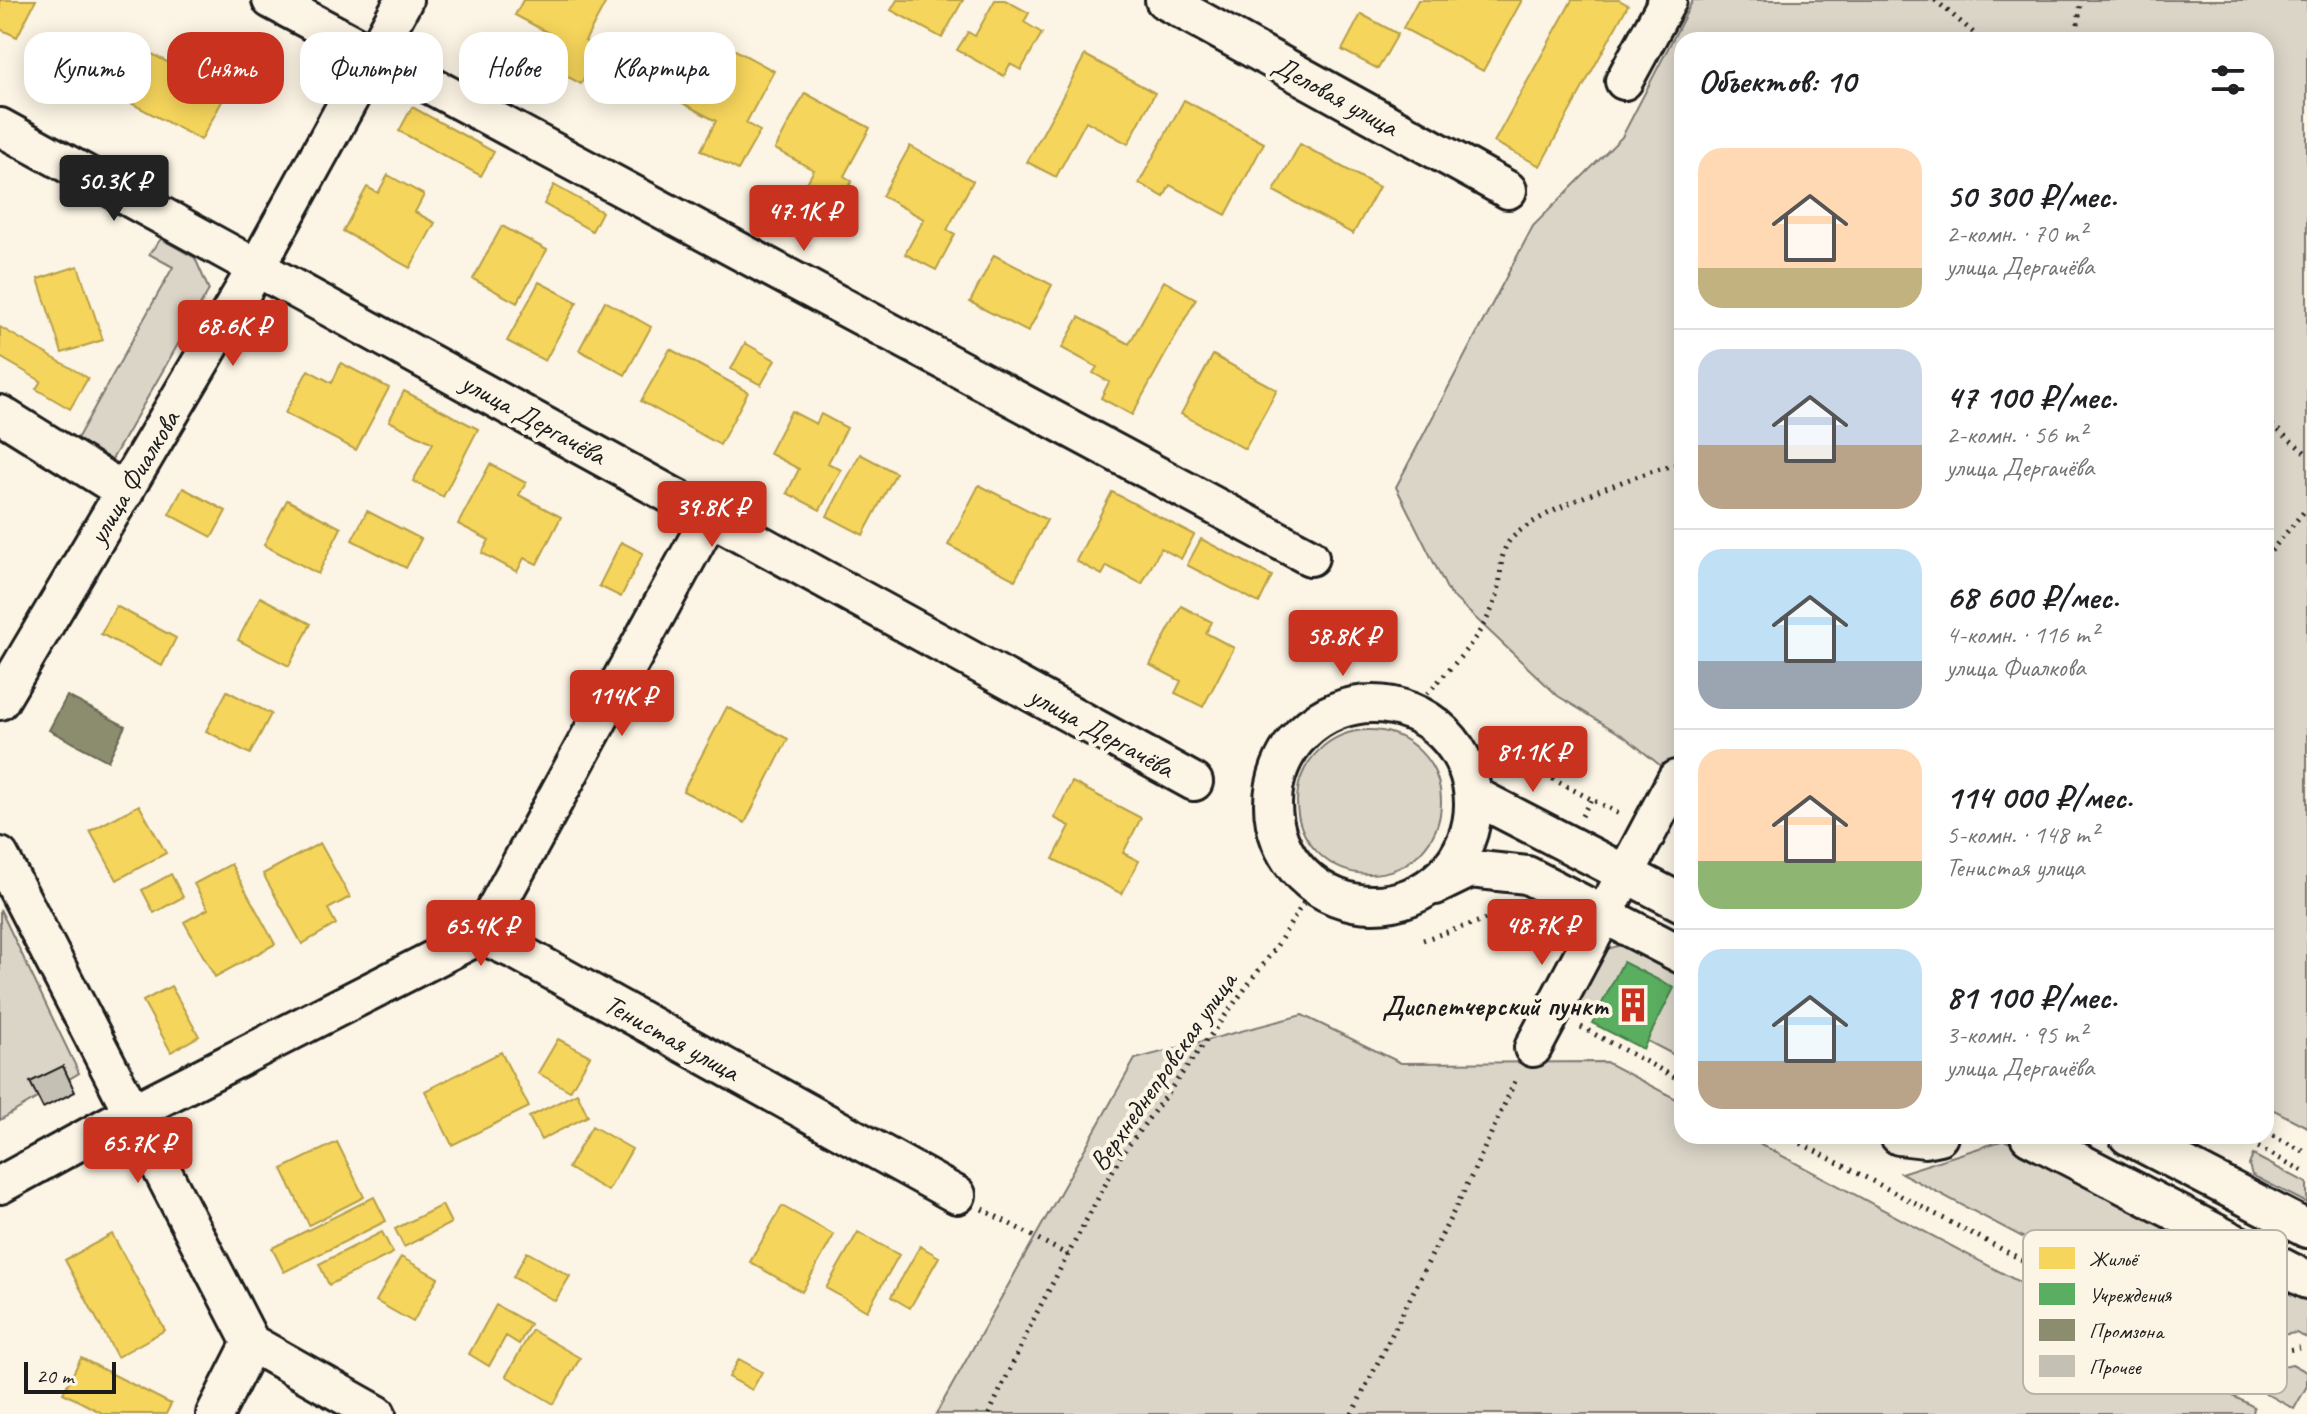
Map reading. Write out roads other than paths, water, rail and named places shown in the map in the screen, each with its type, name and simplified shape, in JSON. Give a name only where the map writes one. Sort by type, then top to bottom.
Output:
[{"type":"street","points":[[271,0],[329,32]]},
{"type":"street","name":"улица Фиалкова","points":[[387,32],[404,0]]},
{"type":"street","name":"Деловая улица","points":[[1164,0],[1508,190]]},
{"type":"street","points":[[1624,81],[1668,0]]},
{"type":"street","points":[[443,94],[1310,557]]},
{"type":"street","name":"улица Фиалкова","points":[[0,701],[257,267],[348,104]]},
{"type":"street","name":"улица Дергачёва","points":[[0,127],[1194,782]]},
{"type":"street","points":[[0,414],[125,492]]},
{"type":"street","points":[[0,1185],[135,1111],[481,935],[711,515]]},
{"type":"street","points":[[1423,892],[1444,875],[1460,854],[1471,829],[1473,795],[1469,773],[1456,747],[1436,726],[1411,711],[1384,704],[1343,709],[1307,729],[1288,750],[1277,776],[1273,804],[1276,831],[1287,857],[1314,886],[1340,899],[1368,905],[1396,902],[1423,892],[1470,869],[1490,868],[1527,875],[1674,951]]},
{"type":"street","points":[[1528,1056],[1674,783]]},
{"type":"street","points":[[1473,795],[1498,811],[1674,899]]},
{"type":"street","points":[[0,856],[135,1111],[251,1343],[377,1414]]},
{"type":"street","name":"Тенистая улица","points":[[481,935],[532,960],[957,1195]]},
{"type":"street","points":[[2044,1144],[2210,1230]]},
{"type":"street","points":[[2143,1144],[2307,1229]]},
{"type":"street","points":[[2287,1270],[2307,1280]]},
{"type":"street","points":[[215,1414],[251,1343]]},
{"type":"place","name":"Диспетчерский пункт","points":[[1633,1005]]}]
